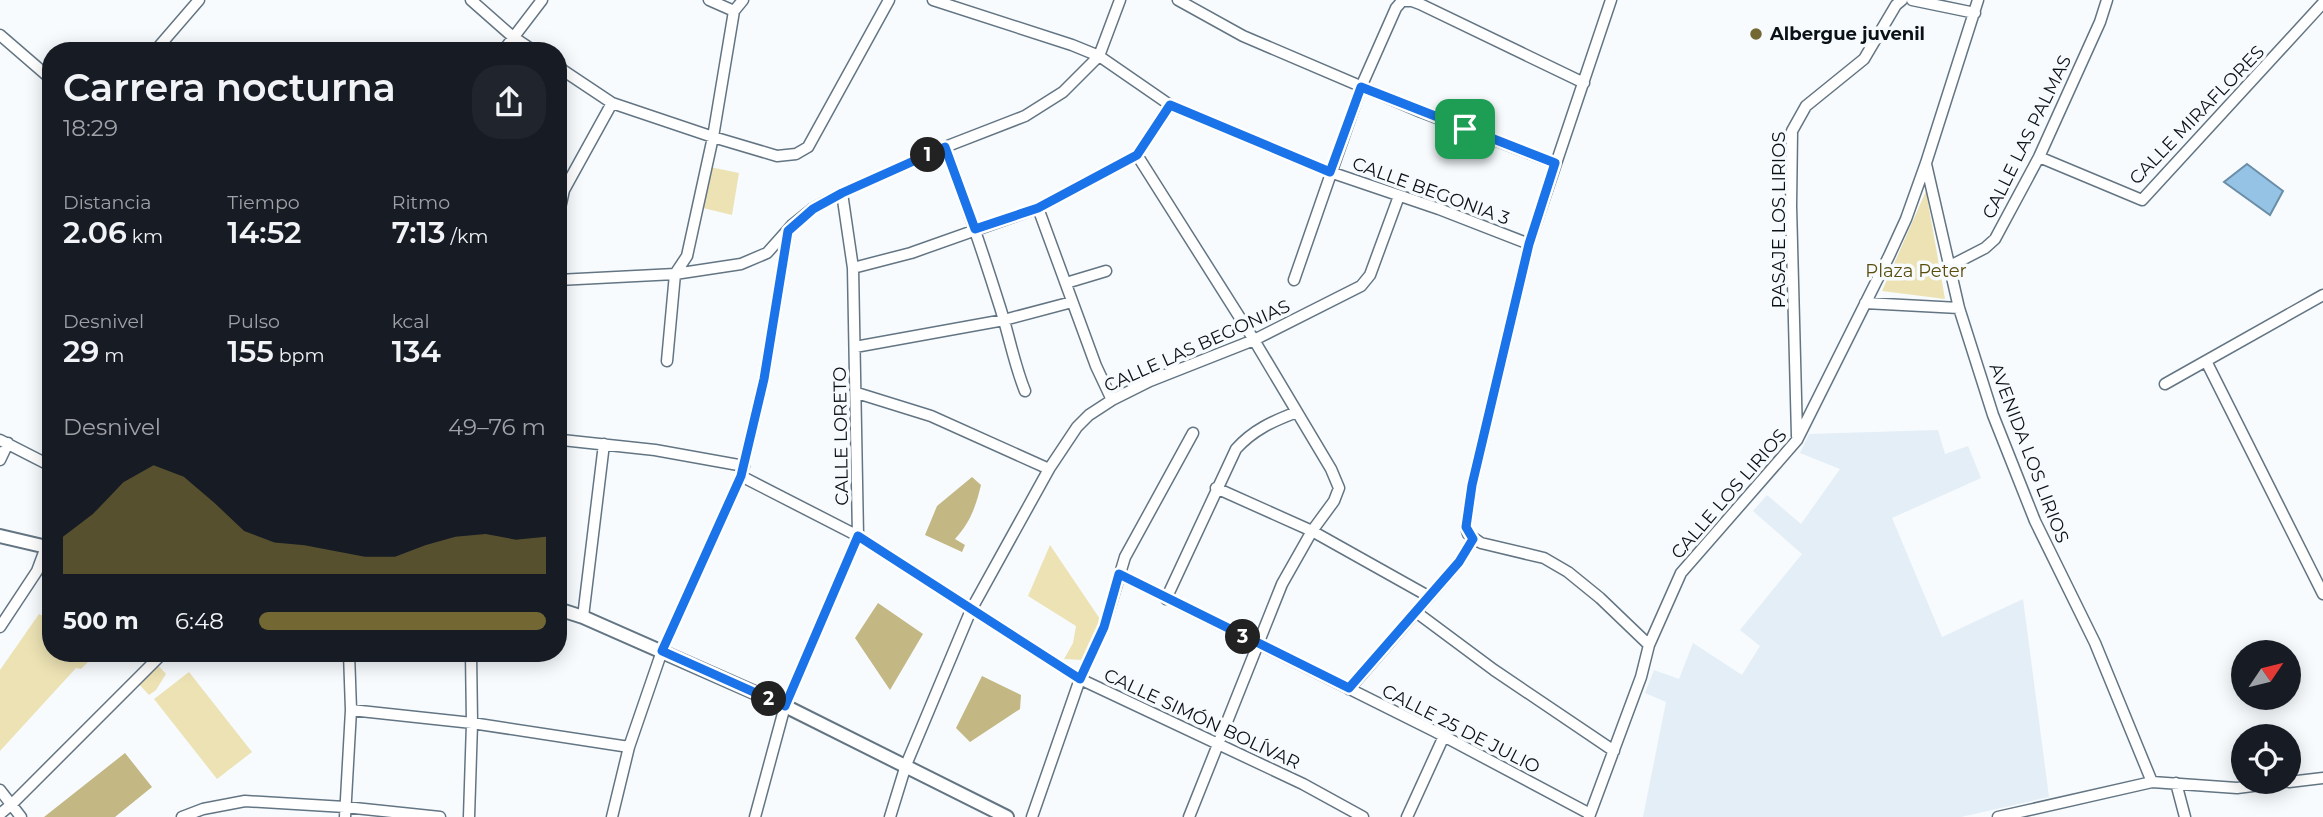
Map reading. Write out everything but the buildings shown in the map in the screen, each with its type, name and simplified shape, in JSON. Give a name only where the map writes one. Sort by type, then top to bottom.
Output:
[{"type":"main road","points":[[0,536],[42,546]]},
{"type":"main road","points":[[567,612],[785,706],[1007,817]]},
{"type":"street","points":[[163,42],[199,0]]},
{"type":"street","points":[[471,0],[520,42]]},
{"type":"street","points":[[509,42],[542,0]]},
{"type":"street","points":[[709,0],[734,11]]},
{"type":"street","points":[[667,361],[675,274],[687,256],[713,137],[734,11],[743,0]]},
{"type":"street","points":[[567,73],[612,103],[713,137],[777,156],[789,156],[808,147],[889,0]]},
{"type":"street","name":"CALLE BEGONIA 3","points":[[933,0],[1099,56],[1170,105],[1330,172],[1439,209],[1529,244]]},
{"type":"street","points":[[567,280],[675,274],[741,264],[768,253],[813,209],[842,193],[945,147],[1025,116],[1063,92],[1099,56],[1120,0]]},
{"type":"street","points":[[1178,0],[1243,36],[1361,87],[1555,163]]},
{"type":"street","points":[[1293,280],[1361,87],[1399,4],[1406,0],[1420,4],[1584,83]]},
{"type":"street","points":[[1611,0],[1529,244],[1472,485],[1466,527],[1473,539],[1481,543],[1544,558],[1567,572],[1600,598],[1649,645]]},
{"type":"street","name":"PASAJE LOS LIRIOS","points":[[1797,440],[1791,206],[1792,131],[1806,106],[1864,59],[1896,5],[1902,0]]},
{"type":"street","points":[[1912,0],[1975,13]]},
{"type":"street","name":"CALLE LOS LIRIOS","points":[[1590,816],[1641,677],[1649,645],[1681,573],[1797,440],[1906,219],[1978,0]]},
{"type":"street","name":"CALLE LAS PALMAS","points":[[1950,266],[1985,248],[1996,239],[2039,157],[2107,0]]},
{"type":"street","name":"CALLE MIRAFLORES","points":[[2039,157],[2142,200],[2323,3]]},
{"type":"street","points":[[0,35],[42,71]]},
{"type":"street","points":[[567,185],[612,103]]},
{"type":"street","points":[[853,268],[911,253],[1038,208],[1137,155],[1170,105]]},
{"type":"street","points":[[945,147],[975,229],[1004,320],[1015,367],[1025,391]]},
{"type":"street","points":[[1137,155],[1254,340],[1339,488],[1334,501],[1312,531],[1282,584],[1189,817]]},
{"type":"street","name":"AVENIDA LOS LIRIOS","points":[[1926,163],[1959,308],[1993,415],[2035,521],[2095,643],[2152,782]]},
{"type":"street","name":"CALLE LORETO","points":[[755,817],[785,706],[858,536],[853,268],[842,193]]},
{"type":"street","name":"CALLE LAS BEGONIAS","points":[[890,817],[906,765],[971,610],[1049,469],[1077,427],[1089,415],[1112,400],[1150,381],[1254,340],[1361,286],[1366,282],[1399,196]]},
{"type":"street","points":[[1038,208],[1096,366],[1112,400]]},
{"type":"street","points":[[612,817],[629,747],[662,651],[743,471],[764,379],[788,231]]},
{"type":"street","points":[[1066,283],[1106,271]]},
{"type":"street","points":[[2165,384],[2323,295]]},
{"type":"street","points":[[855,347],[1004,320],[1072,302]]},
{"type":"street","points":[[1865,303],[1959,308]]},
{"type":"street","points":[[2206,361],[2323,594]]},
{"type":"street","points":[[857,393],[930,416],[1049,469]]},
{"type":"street","points":[[1166,599],[1236,449],[1249,435],[1297,412]]},
{"type":"street","points":[[1032,817],[1080,679],[1104,627],[1125,557],[1193,433]]},
{"type":"street","name":"CALLE SIMÓN BOLÍVAR","points":[[567,440],[655,450],[743,471],[858,536],[1080,679],[1303,784],[1363,817]]},
{"type":"street","points":[[0,460],[4,442],[42,461]]},
{"type":"street","points":[[583,617],[604,444]]},
{"type":"street","points":[[1216,488],[1312,531],[1429,596]]},
{"type":"street","points":[[1349,688],[1459,562],[1473,539]]},
{"type":"street","points":[[0,626],[42,560]]},
{"type":"street","name":"CALLE 25 DE JULIO","points":[[1119,574],[1444,736],[1590,816]]},
{"type":"street","points":[[1416,612],[1494,670],[1614,751]]},
{"type":"street","points":[[0,814],[154,662]]},
{"type":"street","points":[[345,812],[351,710],[349,662]]},
{"type":"street","points":[[469,817],[471,662]]},
{"type":"street","points":[[351,710],[472,723],[629,747]]},
{"type":"street","points":[[1407,817],[1444,736]]},
{"type":"street","points":[[2301,780],[2323,778]]},
{"type":"street","points":[[1998,817],[2029,813],[2152,782],[2231,788]]},
{"type":"street","points":[[2176,783],[2185,817]]},
{"type":"street","points":[[0,790],[22,817]]},
{"type":"street","points":[[182,817],[203,809],[245,802],[345,812],[440,817]]},
{"type":"shaded area","points":[[1938,430],[1945,454],[1968,446],[1981,478],[1892,518],[1942,637],[2023,599],[2049,797],[1961,817],[1643,817],[1666,702],[1645,693],[1654,670],[1679,679],[1693,643],[1742,675],[1760,646],[1740,630],[1802,554],[1753,511],[1767,495],[1801,524],[1840,469],[1800,453],[1809,434]]},
{"type":"shaded area","points":[[972,477],[981,485],[972,514],[955,539],[965,545],[962,552],[925,535],[937,506]]},
{"type":"shaded area","points":[[878,603],[923,634],[890,690],[855,638]]},
{"type":"shaded area","points":[[982,676],[1021,695],[1020,709],[970,742],[956,728]]},
{"type":"shaded area","points":[[125,753],[152,787],[115,817],[44,817]]},
{"type":"green space","points":[[710,167],[739,173],[732,215],[703,208],[706,177]]},
{"type":"green space","name":"Plaza Peter","points":[[1926,191],[1945,299],[1882,291]]},
{"type":"green space","points":[[1050,545],[1102,622],[1083,660],[1064,659],[1073,643],[1076,626],[1028,596]]},
{"type":"green space","points":[[39,614],[42,616],[42,662],[88,662],[81,669],[76,668],[0,751],[0,670]]},
{"type":"green space","points":[[153,662],[166,674],[156,690],[149,695],[136,681]]},
{"type":"green space","points":[[189,672],[252,752],[217,779],[154,699]]},
{"type":"water","points":[[2247,164],[2283,191],[2270,215],[2224,182]]},
{"type":"place","name":"Albergue juvenil","points":[[1756,34]]},
{"type":"route","points":[[1361,87],[1465,129],[1555,163],[1529,244],[1472,485],[1466,527],[1473,539],[1459,562],[1349,688],[1119,574],[1104,627],[1080,679],[858,536],[785,706],[662,651],[741,476],[764,379],[788,231],[813,209],[842,193],[945,147],[975,229],[1038,208],[1137,155],[1170,105],[1330,172],[1361,87]]}]
